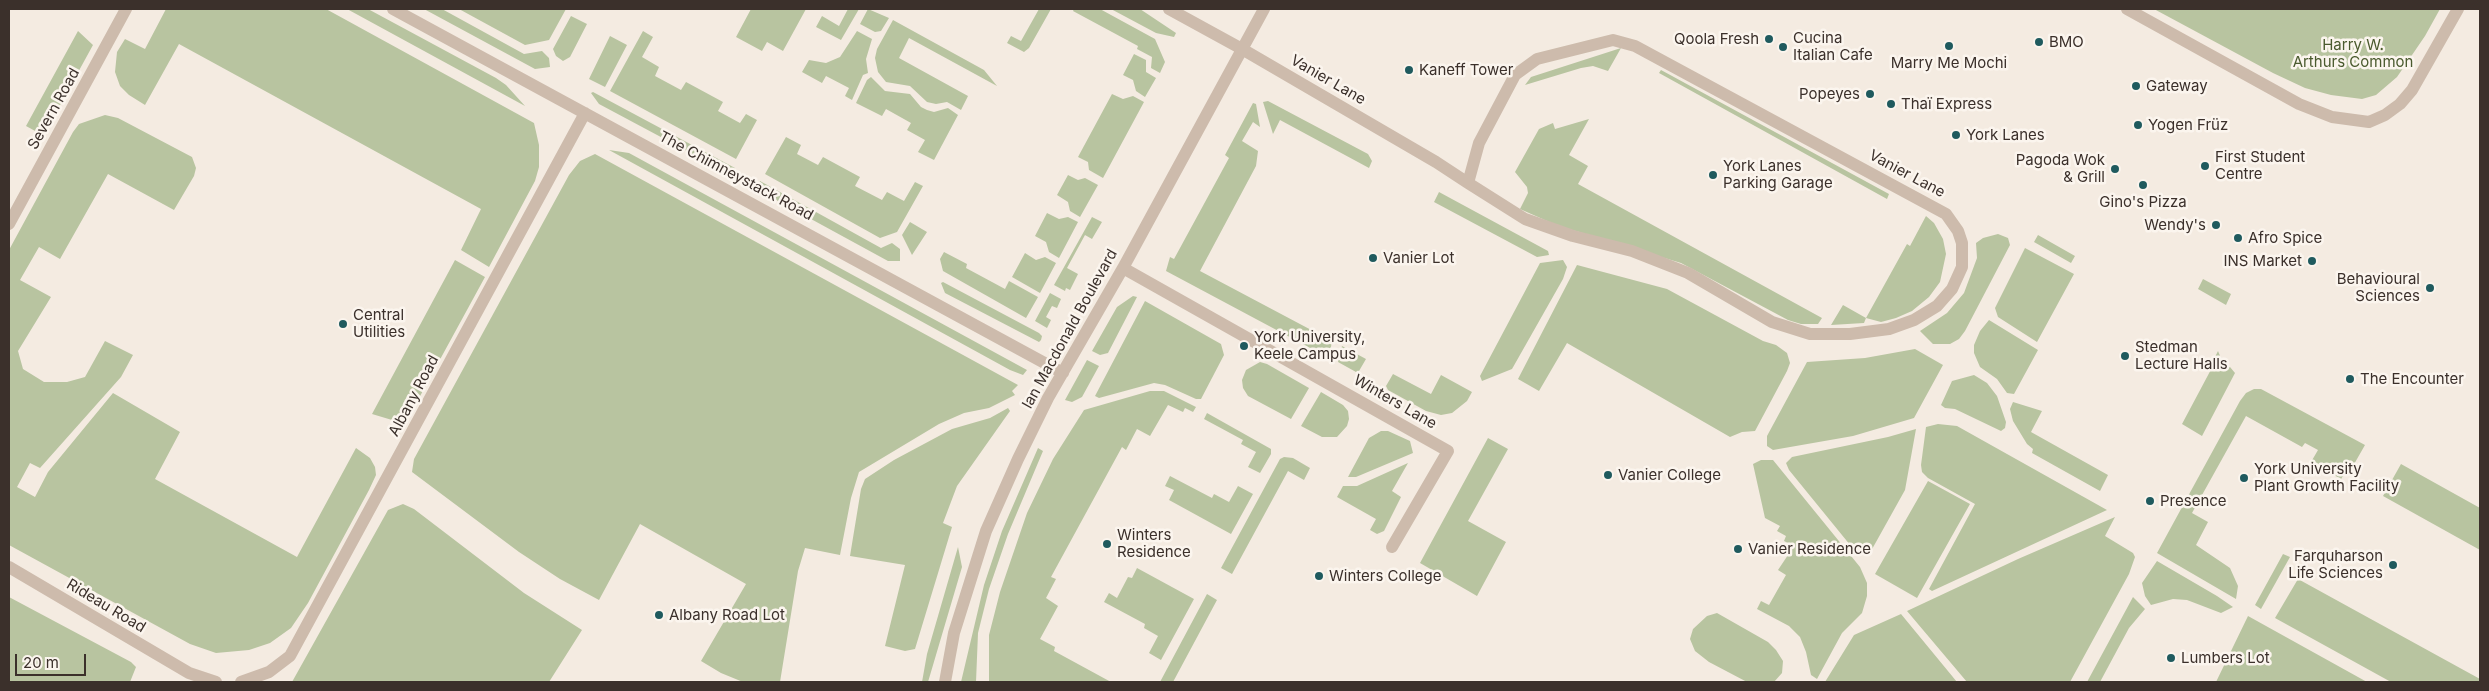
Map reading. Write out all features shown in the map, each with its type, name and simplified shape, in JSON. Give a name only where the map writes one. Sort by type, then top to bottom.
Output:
[{"type":"street","name":"Severn Road","points":[[9,224],[126,9]]},
{"type":"street","name":"The Chimneystack Road","points":[[393,9],[1063,373]]},
{"type":"street","name":"Vanier Lane","points":[[1169,9],[1242,49],[1468,183],[1525,219],[1573,236],[1632,251],[1688,273],[1772,322],[1810,334],[1850,334],[1889,328],[1914,320],[1937,306],[1952,289],[1962,267],[1962,243],[1958,231],[1946,214],[1635,46],[1613,40],[1537,60],[1515,75],[1479,143],[1468,183]]},
{"type":"street","name":"Ian Macdonald Boulevard","points":[[945,682],[954,633],[986,531],[1018,458],[1264,9]]},
{"type":"street","points":[[2127,9],[2299,104],[2332,117],[2369,122],[2385,115],[2400,104],[2412,90],[2458,9]]},
{"type":"street","name":"Albany Road","points":[[241,682],[255,679],[277,668],[290,656],[585,114]]},
{"type":"street","name":"Winters Lane","points":[[1123,268],[1448,451],[1392,547]]},
{"type":"street","name":"Rideau Road","points":[[9,567],[189,673],[216,682]]},
{"type":"green space","points":[[166,9],[326,9],[534,123],[539,145],[539,167],[535,181],[489,267],[461,250],[481,209],[179,44],[145,105],[129,95],[120,86],[115,72],[117,52],[125,39],[145,49]]},
{"type":"green space","points":[[347,9],[368,9],[496,78],[506,85],[525,106]]},
{"type":"green space","points":[[424,9],[442,9],[524,54],[542,51],[549,58],[550,67],[535,69]]},
{"type":"green space","points":[[459,9],[566,9],[549,40],[525,45]]},
{"type":"green space","points":[[751,9],[806,9],[783,51],[767,42],[762,51],[736,37]]},
{"type":"green space","points":[[848,9],[859,9],[841,40],[816,27],[822,16],[839,26]]},
{"type":"green space","points":[[868,9],[889,18],[881,31],[875,32],[860,24]]},
{"type":"green space","points":[[1039,9],[1051,9],[1029,48],[1024,52],[1007,43],[1011,36],[1021,41]]},
{"type":"green space","points":[[1074,9],[1100,9],[1155,39],[1165,62],[1160,73],[1151,68],[1152,57],[1137,49],[1138,46],[1073,11]]},
{"type":"green space","points":[[1111,9],[1140,9],[1176,33],[1174,37],[1156,33]]},
{"type":"green space","name":"Harry W. Arthurs Common","points":[[2154,9],[2440,9],[2425,36],[2397,77],[2376,95],[2362,99],[2331,95],[2305,88],[2273,73]]},
{"type":"green space","points":[[571,16],[587,24],[570,57],[563,61],[556,56],[553,49]]},
{"type":"green space","points":[[893,20],[984,70],[997,86],[909,38],[899,58],[968,96],[961,110],[947,102],[936,104],[927,102],[910,86],[886,82],[878,72],[875,58],[877,49]]},
{"type":"green space","points":[[78,31],[93,45],[53,118],[37,132],[26,126]]},
{"type":"green space","points":[[643,31],[653,37],[642,57],[659,67],[655,76],[681,90],[686,82],[723,102],[718,111],[740,123],[746,114],[757,120],[736,159],[610,91]]},
{"type":"green space","points":[[857,31],[872,39],[866,59],[868,73],[863,75],[852,100],[845,96],[849,88],[826,76],[822,83],[802,72],[809,60],[826,63],[840,57]]},
{"type":"green space","points":[[610,36],[627,45],[605,87],[589,79]]},
{"type":"green space","points":[[1621,48],[1608,71],[1593,66],[1581,68],[1525,85],[1531,77]]},
{"type":"green space","points":[[1134,54],[1146,60],[1146,72],[1156,78],[1145,97],[1136,91],[1133,80],[1123,75]]},
{"type":"green space","points":[[1661,70],[1889,194],[1887,199],[1659,73]]},
{"type":"green space","points":[[871,77],[885,91],[910,94],[921,107],[927,110],[934,112],[948,108],[958,115],[934,160],[918,152],[925,140],[907,130],[911,123],[886,109],[882,116],[856,103],[867,80]]},
{"type":"green space","points":[[593,92],[735,168],[732,175],[599,104],[591,93]]},
{"type":"green space","points":[[1112,94],[1123,99],[1133,96],[1144,102],[1103,178],[1089,170],[1088,162],[1078,157]]},
{"type":"green space","points":[[1268,101],[1368,154],[1372,161],[1369,168],[1280,120],[1273,134],[1263,102]]},
{"type":"green space","points":[[1253,103],[1256,104],[1260,127],[1253,122],[1242,141],[1258,151],[1256,166],[1200,271],[1332,341],[1329,358],[1166,271],[1170,257],[1174,259],[1229,158],[1225,155]]},
{"type":"green space","points":[[105,115],[118,118],[192,157],[196,168],[194,176],[174,210],[108,174],[60,259],[39,247],[20,280],[51,297],[18,351],[23,369],[44,382],[67,382],[85,377],[105,341],[133,355],[121,377],[40,468],[30,463],[17,487],[35,497],[48,472],[113,393],[180,432],[155,479],[297,557],[356,448],[370,458],[375,467],[376,475],[369,490],[308,603],[291,628],[270,643],[249,650],[216,653],[190,644],[9,545],[9,250],[73,132],[79,124]]},
{"type":"green space","points":[[1589,119],[1569,155],[1588,166],[1578,184],[1822,318],[1818,324],[1801,324],[1788,320],[1681,263],[1556,225],[1520,209],[1528,193],[1527,187],[1515,172],[1539,129],[1553,123],[1555,129]]},
{"type":"green space","points":[[786,137],[801,145],[797,154],[818,165],[823,157],[860,177],[855,186],[882,200],[887,192],[904,201],[915,182],[923,186],[897,232],[880,238],[765,174]]},
{"type":"green space","points":[[609,150],[629,153],[1027,370],[1023,375],[1010,370]]},
{"type":"green space","points":[[595,154],[1018,385],[1012,391],[1015,395],[989,408],[964,413],[939,424],[859,472],[851,498],[840,555],[805,548],[798,571],[780,682],[743,682],[721,673],[701,661],[746,584],[640,524],[599,600],[560,579],[519,552],[412,472],[414,459],[569,175],[580,161]]},
{"type":"green space","points":[[1068,175],[1078,180],[1085,178],[1098,185],[1080,217],[1070,211],[1068,202],[1057,195]]},
{"type":"green space","points":[[760,181],[881,248],[892,243],[900,249],[900,261],[888,261],[756,189]]},
{"type":"green space","points":[[1439,192],[1548,251],[1549,255],[1537,257],[1434,202]]},
{"type":"green space","points":[[1047,213],[1059,219],[1068,217],[1078,222],[1059,258],[1049,252],[1046,242],[1035,236]]},
{"type":"green space","points":[[1926,216],[1934,223],[1943,239],[1946,254],[1940,282],[1929,297],[1912,311],[1881,322],[1866,318],[1907,244],[1910,246]]},
{"type":"green space","points":[[1092,217],[1102,222],[1092,239],[1085,235],[1067,268],[1078,274],[1070,290],[1066,288],[1065,291],[1054,285]]},
{"type":"green space","points":[[910,222],[927,232],[912,255],[902,235]]},
{"type":"green space","points":[[1998,234],[2008,238],[2010,245],[1965,331],[1959,339],[1950,344],[1933,344],[1920,331],[1947,313],[1964,293],[1977,258],[1976,243],[1983,238]]},
{"type":"green space","points":[[2038,235],[2075,256],[2071,263],[2034,242]]},
{"type":"green space","points":[[2025,248],[2074,274],[2037,342],[1998,317],[1995,308]]},
{"type":"green space","points":[[944,252],[967,264],[966,268],[1005,289],[1009,281],[1038,297],[1026,318],[943,271],[940,259]]},
{"type":"green space","points":[[1025,253],[1036,260],[1045,257],[1056,263],[1040,293],[1012,277]]},
{"type":"green space","points":[[455,260],[485,277],[413,409],[405,416],[392,420],[372,414]]},
{"type":"green space","points":[[1563,260],[1567,267],[1563,279],[1512,369],[1482,381],[1480,376],[1540,263]]},
{"type":"green space","points":[[1577,265],[1667,289],[1763,341],[1776,345],[1787,353],[1790,363],[1787,371],[1755,431],[1742,432],[1730,437],[1567,343],[1539,391],[1518,379]]},
{"type":"green space","points":[[2203,279],[2231,294],[2226,305],[2198,289]]},
{"type":"green space","points":[[943,282],[1039,333],[1042,336],[1041,340],[1039,342],[945,293],[941,283]]},
{"type":"green space","points":[[1050,293],[1061,299],[1057,308],[1052,306],[1046,317],[1051,320],[1047,328],[1035,321]]},
{"type":"green space","points":[[1133,296],[1137,297],[1108,353],[1100,355],[1092,351],[1117,307]]},
{"type":"green space","points":[[1145,301],[1221,344],[1224,355],[1201,399],[1196,399],[1165,385],[1154,383],[1099,398],[1095,396]]},
{"type":"green space","points":[[1843,305],[1866,318],[1864,323],[1831,325]]},
{"type":"green space","points":[[1989,320],[2038,350],[2014,394],[2007,393],[1997,379],[1980,367],[1974,353],[1974,345],[1980,331]]},
{"type":"green space","points":[[1342,346],[1366,359],[1359,371],[1356,372],[1338,362]]},
{"type":"green space","points":[[1915,349],[1943,365],[1914,418],[1853,436],[1773,450],[1767,446],[1767,436],[1807,362],[1865,358]]},
{"type":"green space","points":[[2218,351],[2225,368],[2230,367],[2235,373],[2202,436],[2182,424],[2215,362],[2213,361]]},
{"type":"green space","points":[[1087,360],[1099,366],[1082,397],[1072,402],[1065,400]]},
{"type":"green space","points":[[1260,362],[1267,364],[1309,388],[1291,419],[1248,396],[1243,388],[1242,380],[1246,370]]},
{"type":"green space","points":[[1393,374],[1431,394],[1441,375],[1472,392],[1467,401],[1452,413],[1441,415],[1426,411],[1388,390],[1386,386]]},
{"type":"green space","points":[[1974,375],[1987,383],[1997,396],[2006,422],[2005,428],[2001,431],[1955,409],[1945,408],[1941,405],[1952,381]]},
{"type":"green space","points":[[2254,389],[2261,389],[2365,445],[2353,466],[2350,465],[2341,479],[2311,462],[2318,450],[2305,443],[2302,447],[2246,416],[2192,513],[2208,522],[2196,545],[2230,568],[2238,586],[2236,599],[2157,553],[2240,401],[2246,393]]},
{"type":"green space","points":[[1150,391],[1164,391],[1196,407],[1193,412],[1185,408],[1183,412],[1168,405],[1150,436],[1137,429],[1126,450],[1122,447],[1051,577],[1056,579],[1046,598],[1058,606],[1040,639],[1055,647],[1054,651],[1111,682],[989,682],[989,635],[1000,592],[1027,513],[1053,459],[1084,410]]},
{"type":"green space","points":[[1321,392],[1343,405],[1348,411],[1349,419],[1347,426],[1337,437],[1322,437],[1301,426]]},
{"type":"green space","points":[[2013,402],[2042,411],[2031,432],[2108,475],[2100,491],[2032,453],[2033,449],[2027,444],[2013,421],[2010,409]]},
{"type":"green space","points":[[1008,408],[1010,411],[957,486],[943,523],[952,527],[915,649],[905,651],[885,646],[905,565],[850,556],[861,489],[865,479],[894,460],[952,429],[990,418]]},
{"type":"green space","points":[[1207,413],[1271,449],[1271,454],[1260,473],[1248,467],[1256,452],[1241,444],[1243,440],[1204,419]]},
{"type":"green space","points":[[1938,424],[1957,426],[2107,510],[1932,591],[1929,589],[1975,504],[1928,478],[1922,472],[1921,465],[1926,427]]},
{"type":"green space","points":[[1916,429],[1905,490],[1871,551],[1863,554],[1855,551],[1789,470],[1786,463],[1792,457],[1888,437]]},
{"type":"green space","points":[[1381,431],[1388,431],[1410,441],[1413,453],[1356,477],[1348,477],[1369,438]]},
{"type":"green space","points":[[1488,438],[1508,449],[1468,521],[1506,542],[1477,596],[1420,563]]},
{"type":"green space","points":[[1038,448],[1043,451],[1008,534],[989,589],[978,633],[976,682],[961,682],[984,585],[1002,531]]},
{"type":"green space","points":[[1284,457],[1293,458],[1310,468],[1304,480],[1288,471],[1232,574],[1221,568],[1280,459]]},
{"type":"green space","points":[[1761,460],[1773,460],[1860,567],[1867,583],[1867,596],[1862,613],[1842,633],[1817,679],[1811,675],[1806,652],[1800,637],[1789,626],[1757,609],[1761,601],[1769,605],[1786,575],[1778,570],[1794,546],[1784,541],[1786,536],[1777,531],[1780,526],[1765,518],[1753,464]]},
{"type":"green space","points":[[1408,463],[1392,491],[1401,497],[1384,531],[1377,534],[1370,530],[1376,519],[1337,497],[1343,486],[1357,486]]},
{"type":"green space","points":[[2401,464],[2480,508],[2480,550],[2383,496]]},
{"type":"green space","points":[[1170,476],[1212,498],[1214,494],[1229,502],[1238,486],[1253,494],[1231,534],[1169,500],[1174,490],[1165,486]]},
{"type":"green space","points":[[1928,481],[1970,504],[1917,598],[1875,574]]},
{"type":"green space","points":[[403,504],[414,509],[524,593],[582,630],[549,682],[292,682],[388,510]]},
{"type":"green space","points":[[2115,517],[2105,536],[2133,553],[2135,557],[2129,574],[2070,682],[1967,682],[1907,611],[2018,559]]},
{"type":"green space","points":[[958,547],[962,567],[928,682],[922,682],[927,654]]},
{"type":"green space","points":[[2283,554],[2290,557],[2261,609],[2255,605]]},
{"type":"green space","points":[[2157,561],[2233,607],[2221,613],[2187,600],[2173,599],[2151,605],[2145,596],[2142,583]]},
{"type":"green space","points":[[1137,568],[1194,599],[1161,660],[1149,653],[1158,636],[1144,628],[1145,624],[1104,602],[1109,593],[1117,598],[1128,577],[1132,578]]},
{"type":"green space","points":[[2298,579],[2480,679],[2480,682],[2391,682],[2275,618]]},
{"type":"green space","points":[[1207,594],[1217,600],[1173,682],[1160,682]]},
{"type":"green space","points":[[9,597],[131,662],[136,667],[130,682],[9,682]]},
{"type":"green space","points":[[2133,597],[2145,609],[2129,628],[2100,682],[2087,682]]},
{"type":"green space","points":[[1717,613],[1768,642],[1776,650],[1783,661],[1782,673],[1774,682],[1747,682],[1709,662],[1695,651],[1690,639],[1693,629],[1707,616]]},
{"type":"green space","points":[[1901,614],[1957,682],[1825,682],[1854,635]]},
{"type":"green space","points":[[2248,616],[2367,682],[2216,682]]},
{"type":"place","name":"Qoola Fresh","points":[[1769,39]]},
{"type":"place","name":"BMO","points":[[2039,42]]},
{"type":"place","name":"Marry Me Mochi","points":[[1949,46]]},
{"type":"place","name":"Cucina Italian Cafe","points":[[1783,47]]},
{"type":"place","name":"Kaneff Tower","points":[[1409,70]]},
{"type":"place","name":"Gateway","points":[[2136,86]]},
{"type":"place","name":"Popeyes","points":[[1870,94]]},
{"type":"place","name":"Thaï Express","points":[[1891,104]]},
{"type":"place","name":"Yogen Früz","points":[[2138,125]]},
{"type":"place","name":"York Lanes","points":[[1956,135]]},
{"type":"place","name":"First Student Centre","points":[[2205,166]]},
{"type":"place","name":"Pagoda Wok & Grill","points":[[2115,169]]},
{"type":"place","name":"York Lanes Parking Garage","points":[[1713,175]]},
{"type":"place","name":"Gino's Pizza","points":[[2143,185]]},
{"type":"place","name":"Wendy's","points":[[2216,225]]},
{"type":"place","name":"Afro Spice","points":[[2238,238]]},
{"type":"place","name":"Vanier Lot","points":[[1373,258]]},
{"type":"place","name":"INS Market","points":[[2312,261]]},
{"type":"place","name":"Behavioural Sciences","points":[[2430,288]]},
{"type":"place","name":"Central Utilities","points":[[343,324]]},
{"type":"place","name":"York University, Keele Campus","points":[[1244,346]]},
{"type":"place","name":"Stedman Lecture Halls","points":[[2125,356]]},
{"type":"place","name":"The Encounter","points":[[2350,379]]},
{"type":"place","name":"Vanier College","points":[[1608,475]]},
{"type":"place","name":"York University Plant Growth Facility","points":[[2244,478]]},
{"type":"place","name":"Presence","points":[[2150,501]]},
{"type":"place","name":"Winters Residence","points":[[1107,544]]},
{"type":"place","name":"Vanier Residence","points":[[1738,549]]},
{"type":"place","name":"Farquharson Life Sciences","points":[[2393,565]]},
{"type":"place","name":"Winters College","points":[[1319,576]]},
{"type":"place","name":"Albany Road Lot","points":[[659,615]]},
{"type":"place","name":"Lumbers Lot","points":[[2171,658]]}]
